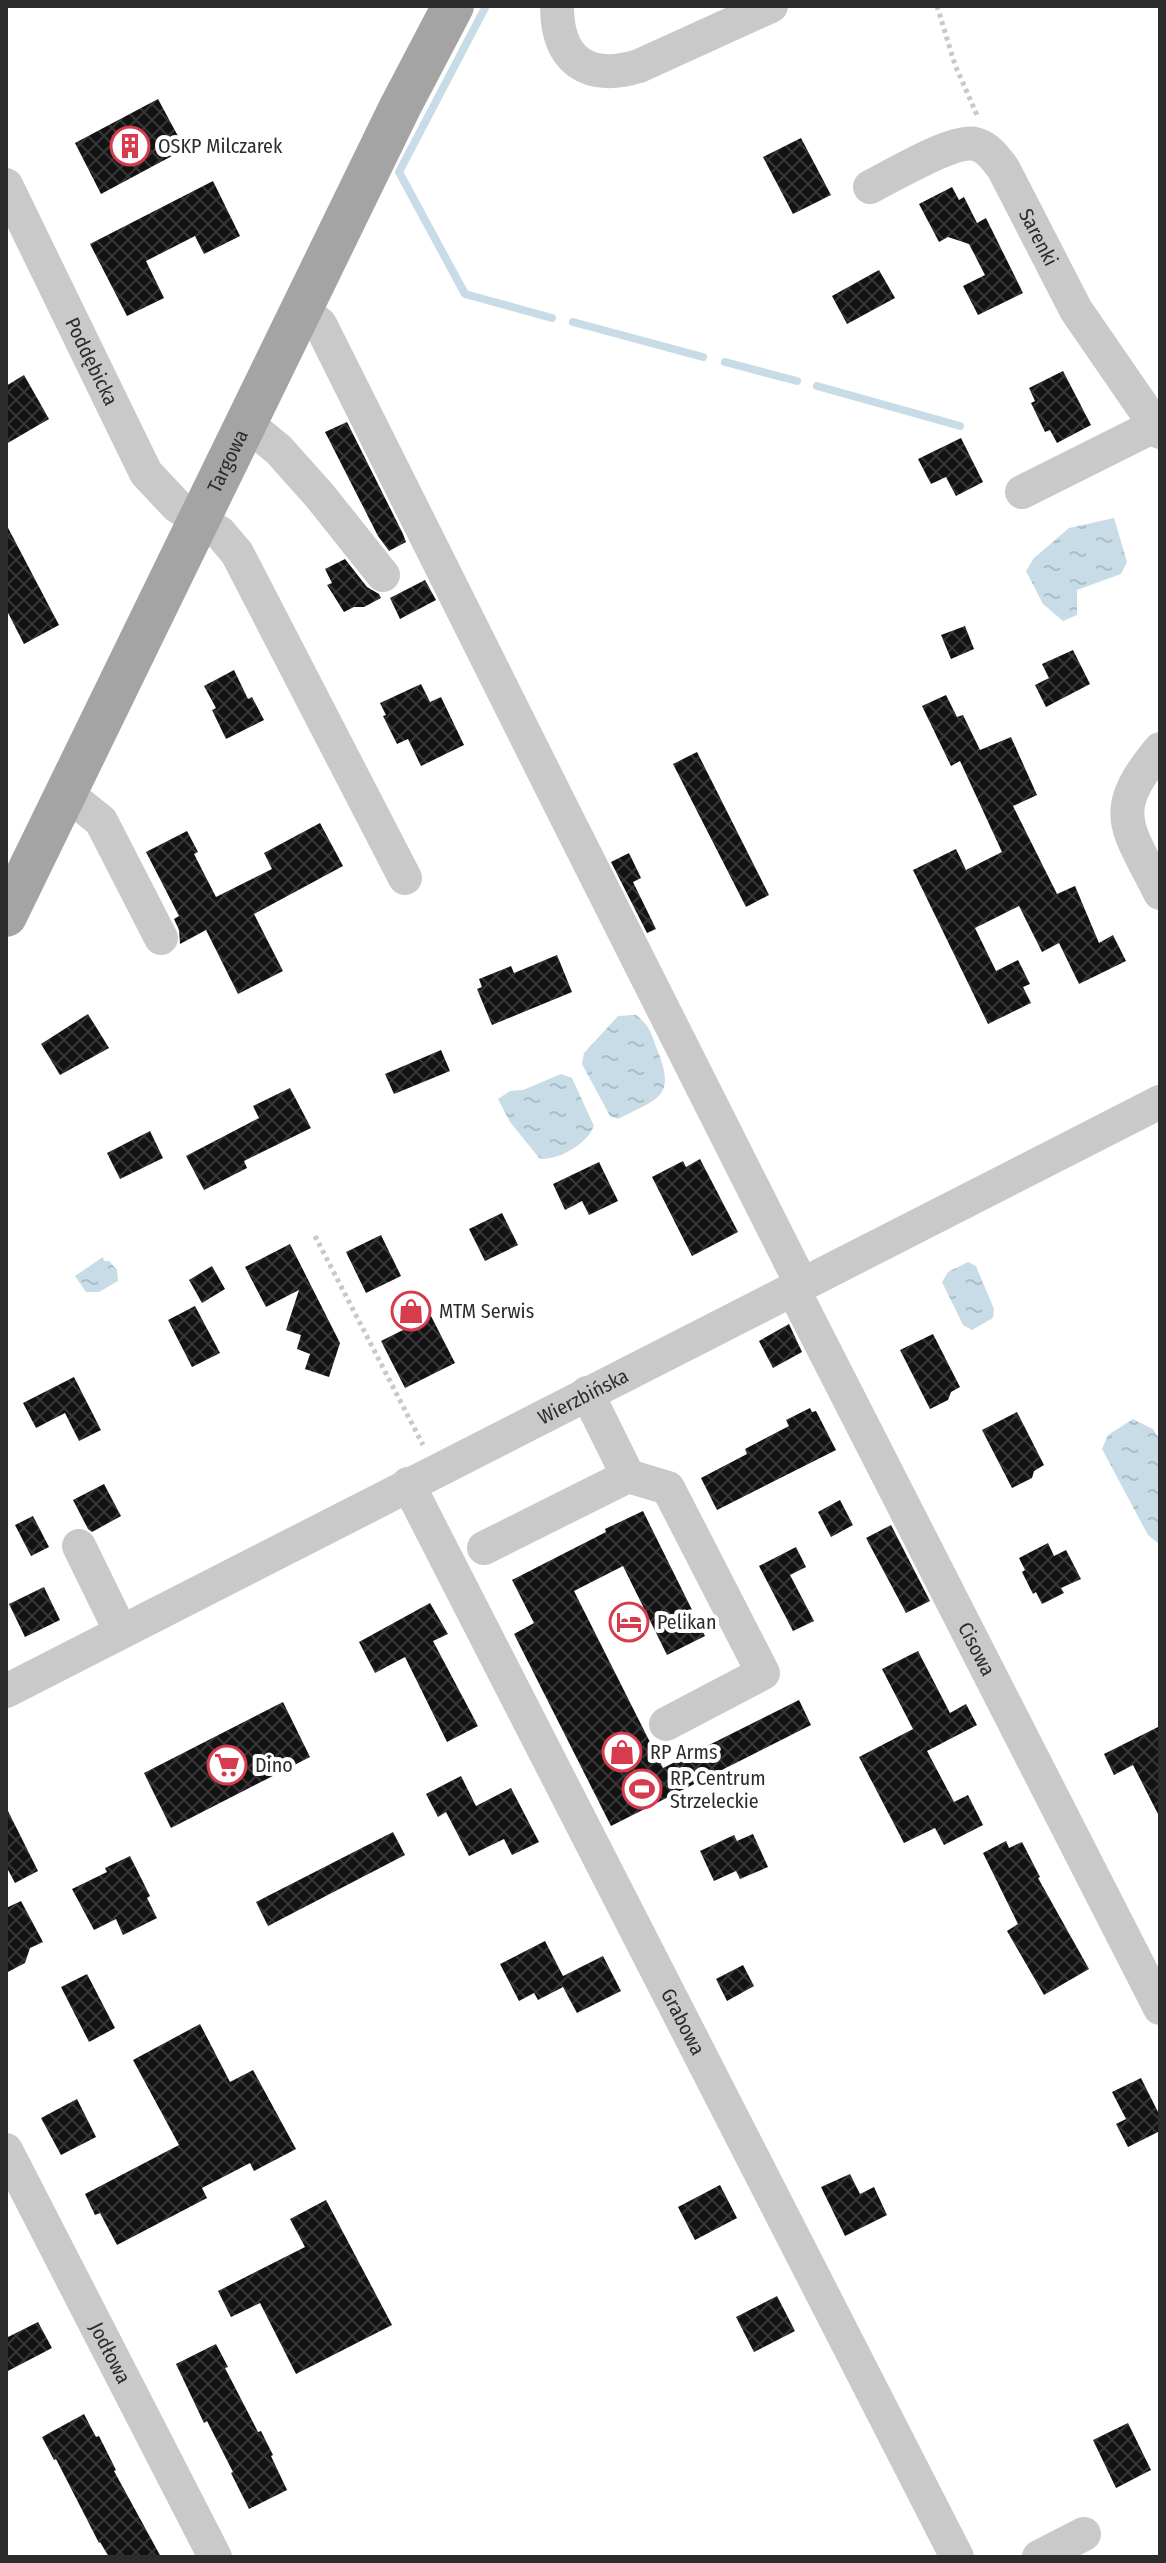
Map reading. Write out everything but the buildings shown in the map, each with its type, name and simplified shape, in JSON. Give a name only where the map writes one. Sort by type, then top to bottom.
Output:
[{"type":"main road","name":"Targowa","points":[[6,916],[400,107],[453,6]]},
{"type":"street","points":[[557,6],[557,28],[565,49],[579,64],[597,71],[617,72],[639,66],[771,6]]},
{"type":"street","points":[[870,187],[952,146],[971,143],[992,153]]},
{"type":"street","name":"Sarenki","points":[[992,153],[1003,168],[1076,310],[1158,428]]},
{"type":"street","name":"Poddębicka","points":[[6,185],[146,473],[177,506],[220,533],[237,553],[405,878]]},
{"type":"street","name":"Cisowa","points":[[301,309],[320,324],[1160,2008]]},
{"type":"street","points":[[246,423],[279,450],[383,575]]},
{"type":"street","points":[[1022,492],[1158,428]]},
{"type":"street","points":[[1160,749],[1132,786],[1126,807],[1128,827],[1160,893]]},
{"type":"street","points":[[66,793],[101,821],[161,938]]},
{"type":"street","name":"Wierzbińska","points":[[6,1691],[1160,1102]]},
{"type":"street","points":[[587,1393],[628,1476]]},
{"type":"street","points":[[484,1548],[628,1476],[668,1488],[763,1673],[666,1724]]},
{"type":"street","name":"Grabowa","points":[[422,1478],[957,2557]]},
{"type":"street","points":[[79,1546],[121,1632]]},
{"type":"street","name":"Jodłowa","points":[[6,2150],[215,2557]]},
{"type":"street","points":[[1039,2557],[1084,2534]]},
{"type":"path","points":[[937,6],[955,65],[992,153]]},
{"type":"path","points":[[315,1236],[422,1478]]},
{"type":"water","points":[[1114,518],[1127,562],[1121,574],[1077,590],[1077,615],[1063,621],[1043,604],[1026,571],[1034,558],[1069,528]]},
{"type":"water","points":[[636,1015],[648,1027],[665,1079],[659,1096],[618,1119],[610,1116],[582,1064],[584,1053],[618,1016]]},
{"type":"water","points":[[561,1074],[572,1078],[594,1126],[572,1150],[540,1159],[510,1122],[498,1099],[510,1091],[523,1090]]},
{"type":"water","points":[[103,1257],[117,1270],[118,1281],[99,1292],[86,1292],[75,1276]]},
{"type":"water","points":[[968,1262],[976,1266],[994,1309],[993,1318],[972,1330],[963,1325],[942,1282],[948,1272]]},
{"type":"water","points":[[1133,1419],[1153,1429],[1160,1440],[1160,1545],[1148,1535],[1102,1449],[1108,1435]]},
{"type":"waterway","points":[[486,6],[399,172],[465,294],[552,318]]},
{"type":"waterway","points":[[573,322],[703,357]]},
{"type":"waterway","points":[[725,362],[797,381]]},
{"type":"waterway","points":[[817,386],[960,426]]},
{"type":"place","name":"OSKP Milczarek","points":[[130,146]]},
{"type":"place","name":"MTM Serwis","points":[[411,1311]]},
{"type":"place","name":"Pelikan","points":[[629,1622]]},
{"type":"place","name":"RP Arms","points":[[622,1752]]},
{"type":"place","name":"Dino","points":[[227,1765]]},
{"type":"place","name":"RP Centrum Strzeleckie","points":[[642,1789]]}]
